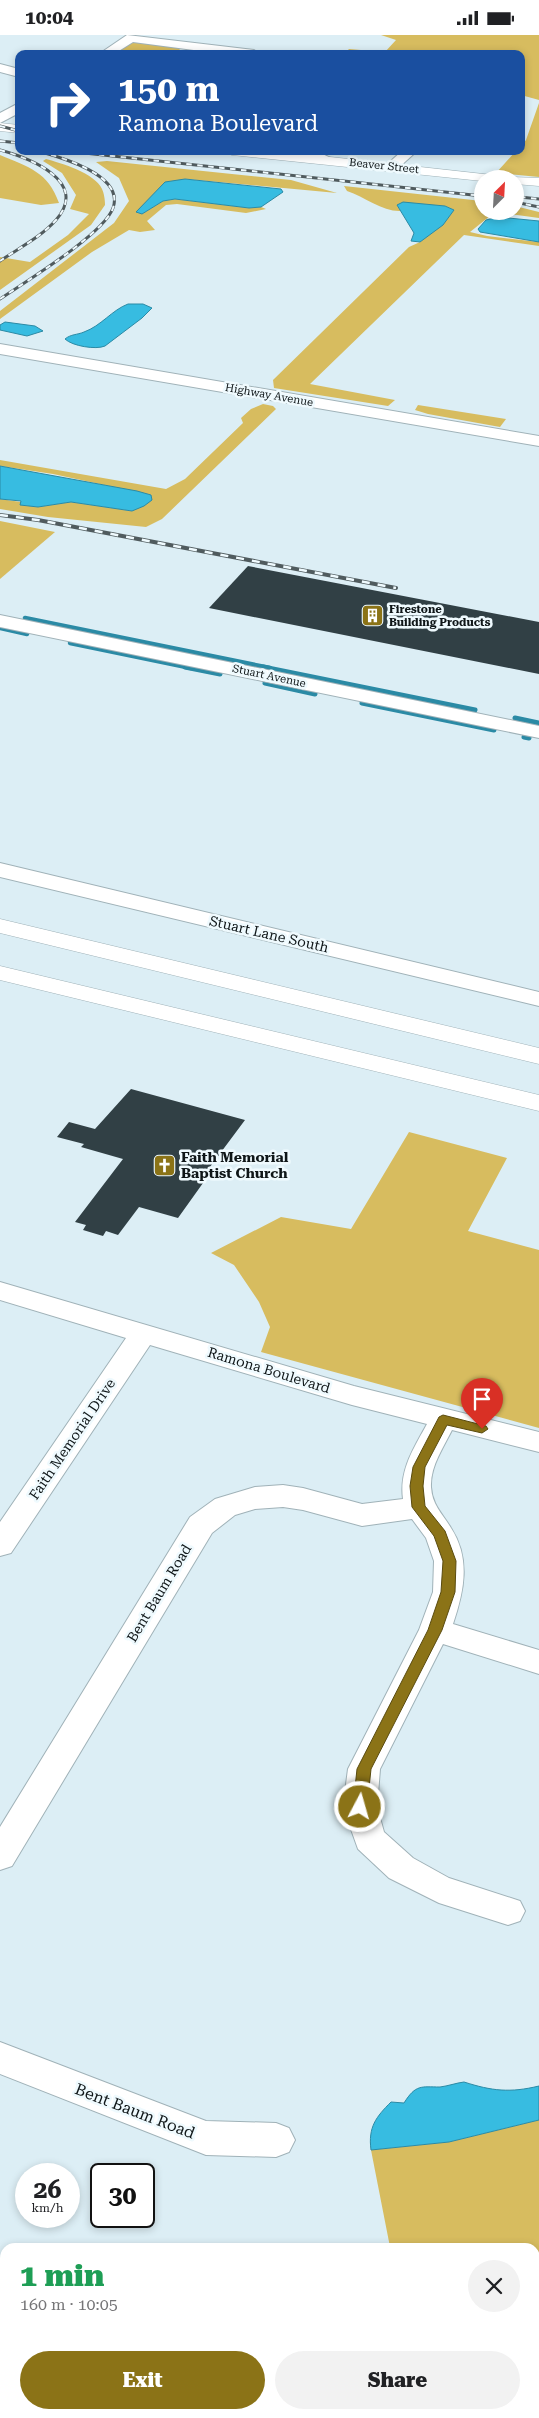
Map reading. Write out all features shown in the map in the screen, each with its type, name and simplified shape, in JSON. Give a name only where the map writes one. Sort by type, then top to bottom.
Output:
[{"type":"main road","points":[[0,127],[15,129]]},
{"type":"main road","name":"Beaver Street","points":[[271,155],[474,176]]},
{"type":"main road","points":[[524,181],[539,182]]},
{"type":"main road","points":[[0,926],[539,1055]]},
{"type":"main road","points":[[0,973],[539,1103]]},
{"type":"street","points":[[230,35],[238,50]]},
{"type":"street","points":[[110,50],[133,36],[220,50]]},
{"type":"street","points":[[0,68],[15,72]]},
{"type":"street","points":[[0,119],[15,110]]},
{"type":"street","points":[[314,155],[329,161]]},
{"type":"street","points":[[391,167],[405,155]]},
{"type":"street","name":"Highway Avenue","points":[[0,349],[539,441]]},
{"type":"street","name":"Stuart Avenue","points":[[0,621],[539,731]]},
{"type":"street","name":"Stuart Lane South","points":[[0,870],[539,999]]},
{"type":"street","name":"Ramona Boulevard","points":[[0,1291],[443,1420],[539,1443]]},
{"type":"street","name":"Faith Memorial Drive","points":[[0,1545],[144,1333]]},
{"type":"street","points":[[443,1420],[419,1467],[416,1486],[419,1507],[440,1535],[449,1561],[448,1592],[435,1630],[364,1769],[360,1807],[370,1839],[401,1868],[439,1889],[508,1911]]},
{"type":"street","name":"Bent Baum Road","points":[[0,1856],[201,1525],[225,1507],[255,1498],[283,1496],[303,1499],[362,1515],[419,1507]]},
{"type":"street","points":[[435,1630],[539,1661]]},
{"type":"street","name":"Bent Baum Road","points":[[0,2058],[206,2138],[276,2140]]},
{"type":"shaded area","points":[[381,35],[539,35],[539,100],[525,96],[525,50],[387,50],[396,40]]},
{"type":"shaded area","points":[[133,40],[185,46],[179,50],[115,50]]},
{"type":"shaded area","points":[[539,103],[539,177],[524,176],[524,170],[499,170],[512,155],[525,155],[525,141]]},
{"type":"shaded area","points":[[0,155],[29,167],[43,177],[59,203],[41,205],[0,198]]},
{"type":"shaded area","points":[[46,159],[77,170],[92,178],[102,189],[105,205],[91,225],[0,290],[0,257],[30,262],[68,235],[89,214],[70,209],[76,195],[62,173],[43,161]]},
{"type":"shaded area","points":[[107,161],[291,180],[337,193],[186,179],[142,214],[163,201],[175,199],[266,209],[246,213],[177,204],[166,205],[147,221],[155,230],[140,232],[129,230],[92,252],[0,319],[0,311],[114,223],[129,201],[119,178],[96,162]]},
{"type":"shaded area","points":[[344,186],[474,200],[474,220],[485,220],[470,232],[487,236],[539,242],[539,246],[464,235],[310,384],[395,400],[388,406],[274,388],[273,380],[409,247],[420,242],[454,210],[445,206],[397,205],[401,211],[394,211],[347,191]]},
{"type":"shaded area","points":[[524,208],[539,212],[539,218],[524,216]]},
{"type":"shaded area","points":[[263,404],[273,406],[276,409],[162,519],[146,527],[48,517],[0,509],[0,499],[21,502],[21,505],[38,507],[71,502],[132,511],[151,495],[53,474],[0,466],[0,460],[166,489],[185,479],[243,423],[241,418],[251,409]]},
{"type":"shaded area","points":[[418,405],[506,419],[500,427],[428,414],[415,410]]},
{"type":"shaded area","points":[[0,521],[55,532],[0,579]]},
{"type":"shaded area","points":[[409,1132],[507,1158],[468,1231],[539,1250],[539,1428],[261,1352],[270,1327],[259,1302],[234,1265],[211,1253],[281,1217],[351,1229]]},
{"type":"shaded area","points":[[539,2120],[539,2243],[389,2243],[371,2150],[449,2142]]},
{"type":"water","points":[[185,179],[281,189],[283,192],[261,207],[249,208],[175,199],[163,201],[142,214],[136,212],[165,182]]},
{"type":"water","points":[[403,202],[445,206],[454,210],[443,225],[420,242],[411,241],[414,233],[397,205]]},
{"type":"water","points":[[486,220],[539,221],[539,242],[480,232],[478,229]]},
{"type":"water","points":[[128,304],[143,304],[152,308],[105,346],[96,348],[84,347],[73,344],[65,339],[90,329]]},
{"type":"water","points":[[5,322],[35,326],[43,331],[27,336],[0,330],[0,325]]},
{"type":"water","points":[[0,466],[137,491],[151,495],[152,500],[132,511],[71,502],[38,507],[20,505],[21,501],[0,499]]},
{"type":"water","points":[[464,2082],[501,2090],[519,2090],[539,2086],[539,2120],[449,2142],[371,2150],[370,2142],[374,2123],[391,2102],[404,2103],[412,2092],[419,2088],[440,2087]]},
{"type":"building","name":"Firestone Building Products","points":[[248,566],[539,622],[539,674],[209,608]]},
{"type":"building","name":"Faith Memorial Baptist Church","points":[[131,1089],[245,1120],[204,1175],[208,1176],[178,1218],[139,1207],[118,1235],[106,1231],[103,1236],[83,1230],[86,1225],[75,1222],[123,1159],[81,1147],[84,1144],[57,1137],[69,1122],[95,1129]]},
{"type":"waterway","points":[[25,618],[270,668]]},
{"type":"waterway","points":[[0,628],[27,634]]},
{"type":"waterway","points":[[70,643],[191,668]]},
{"type":"waterway","points":[[185,667],[220,674]]},
{"type":"waterway","points":[[263,667],[475,710]]},
{"type":"waterway","points":[[265,683],[315,694]]},
{"type":"waterway","points":[[362,703],[494,730]]},
{"type":"waterway","points":[[515,718],[539,723]]},
{"type":"waterway","points":[[524,737],[529,738]]},
{"type":"railway","points":[[0,126],[15,130]]},
{"type":"railway","points":[[0,141],[15,143]]},
{"type":"railway","points":[[0,150],[26,159],[52,173],[61,183],[66,194],[65,206],[56,220],[37,237],[0,261]]},
{"type":"railway","points":[[0,299],[80,244],[107,219],[113,208],[114,196],[109,186],[100,177],[75,163],[51,155]]},
{"type":"railway","points":[[103,155],[474,195]]},
{"type":"railway","points":[[524,197],[539,199]]},
{"type":"railway","points":[[524,204],[539,207]]},
{"type":"railway","points":[[0,515],[38,520],[396,588]]},
{"type":"place","name":"Firestone Building Products","points":[[373,615]]},
{"type":"place","name":"Faith Memorial Baptist Church","points":[[165,1165]]},
{"type":"route","points":[[360,1807],[364,1769],[435,1630],[448,1592],[449,1561],[440,1535],[419,1507],[416,1486],[419,1467],[443,1420],[482,1429]]}]
